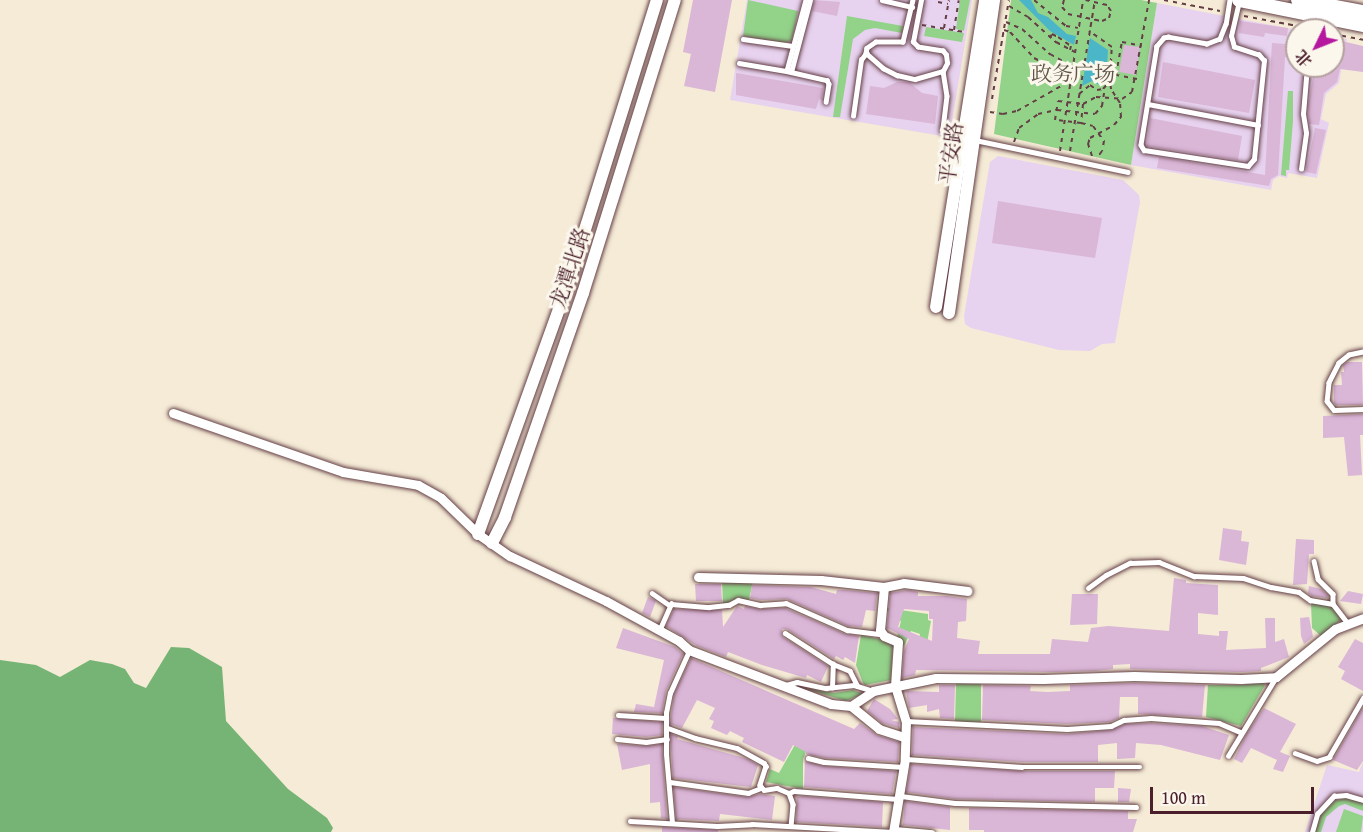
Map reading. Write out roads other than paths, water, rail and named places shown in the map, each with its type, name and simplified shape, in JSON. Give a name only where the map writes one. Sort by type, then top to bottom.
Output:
[{"type":"main road","name":"龙潭北路","points":[[478,534],[567,287],[657,0]]},
{"type":"main road","name":"龙潭北路","points":[[492,543],[505,517],[573,324],[675,0]]},
{"type":"main road","name":"平安路","points":[[949,313],[967,138],[985,0]]},
{"type":"main road","name":"平安路","points":[[936,307],[994,0]]},
{"type":"main road","points":[[1239,0],[1295,18]]},
{"type":"main road","points":[[1298,0],[1363,12]]},
{"type":"main road","points":[[1345,24],[1363,25]]},
{"type":"street","points":[[173,413],[343,472],[418,485],[441,498],[478,534],[510,556],[606,601],[679,640],[689,650],[831,704],[851,706],[879,729],[904,737]]},
{"type":"street","points":[[698,577],[821,580],[884,586],[904,583],[966,591]]},
{"type":"street","points":[[884,586],[881,634],[898,642],[895,686],[906,722],[904,763],[894,831]]},
{"type":"street","points":[[851,706],[873,691],[936,678],[1043,680],[1134,675],[1276,678],[1347,622],[1363,618]]},
{"type":"lane","points":[[789,71],[793,46],[808,0]]},
{"type":"lane","points":[[789,71],[808,0]]},
{"type":"lane","points":[[882,0],[912,7]]},
{"type":"lane","points":[[853,116],[861,60],[867,48],[876,42],[903,42],[913,0]]},
{"type":"lane","points":[[921,0],[913,42],[915,45],[943,51],[947,59],[942,80],[947,96],[943,131]]},
{"type":"lane","points":[[1230,0],[1223,34],[1212,44],[1169,37],[1160,41],[1141,144],[1144,150],[1248,166],[1254,159],[1264,61],[1260,55],[1234,47],[1231,36],[1239,0]]},
{"type":"lane","points":[[743,39],[793,46]]},
{"type":"lane","points":[[866,53],[873,61],[897,75],[915,79],[943,71]]},
{"type":"lane","points":[[739,63],[827,80],[829,84],[826,102]]},
{"type":"lane","points":[[1301,169],[1306,133],[1303,114],[1306,78]]},
{"type":"lane","points":[[1148,104],[1258,125]]},
{"type":"lane","points":[[967,138],[1128,172]]},
{"type":"lane","points":[[1363,352],[1349,355],[1339,363],[1329,383],[1327,401],[1334,410],[1363,409]]},
{"type":"lane","points":[[1314,561],[1318,579],[1333,594],[1333,604]]},
{"type":"lane","points":[[1088,588],[1106,575],[1130,563],[1159,562],[1194,576],[1243,578],[1333,604],[1347,622]]},
{"type":"lane","points":[[652,593],[669,605],[709,607],[729,605],[738,600],[757,604],[783,602],[848,630],[881,634]]},
{"type":"lane","points":[[659,631],[669,605]]},
{"type":"lane","points":[[785,633],[833,664],[850,671],[857,685]]},
{"type":"lane","points":[[672,823],[666,718],[670,693],[689,650]]},
{"type":"lane","points":[[832,688],[833,664]]},
{"type":"lane","points":[[1228,756],[1240,732],[1276,678]]},
{"type":"lane","points":[[784,687],[790,682],[796,682],[832,688],[857,685],[873,691]]},
{"type":"lane","points":[[1295,753],[1317,761],[1329,757],[1363,698]]},
{"type":"lane","points":[[618,715],[666,718]]},
{"type":"lane","points":[[906,722],[917,720],[956,725],[1067,729],[1112,726],[1124,720],[1151,718],[1220,723],[1240,732]]},
{"type":"lane","points":[[668,728],[695,738],[736,748],[759,759],[766,766],[761,788]]},
{"type":"lane","points":[[617,739],[646,741],[667,739]]},
{"type":"lane","points":[[808,758],[824,762],[1022,767],[1140,767]]},
{"type":"lane","points":[[670,782],[747,793],[761,788],[777,788],[789,793],[793,804],[791,826]]},
{"type":"lane","points":[[789,793],[794,790],[955,803],[1136,807]]},
{"type":"lane","points":[[1312,832],[1317,814],[1335,796],[1346,795],[1363,800]]},
{"type":"lane","points":[[630,821],[932,832]]},
{"type":"water","points":[[1019,0],[1031,0],[1038,13],[1048,17],[1067,34],[1076,36],[1074,45],[1050,31]]},
{"type":"water","points":[[1090,38],[1108,50],[1106,81],[1101,86],[1092,81],[1082,86]]},
{"type":"park label","name":"政务广场","points":[[1073,74]]}]
